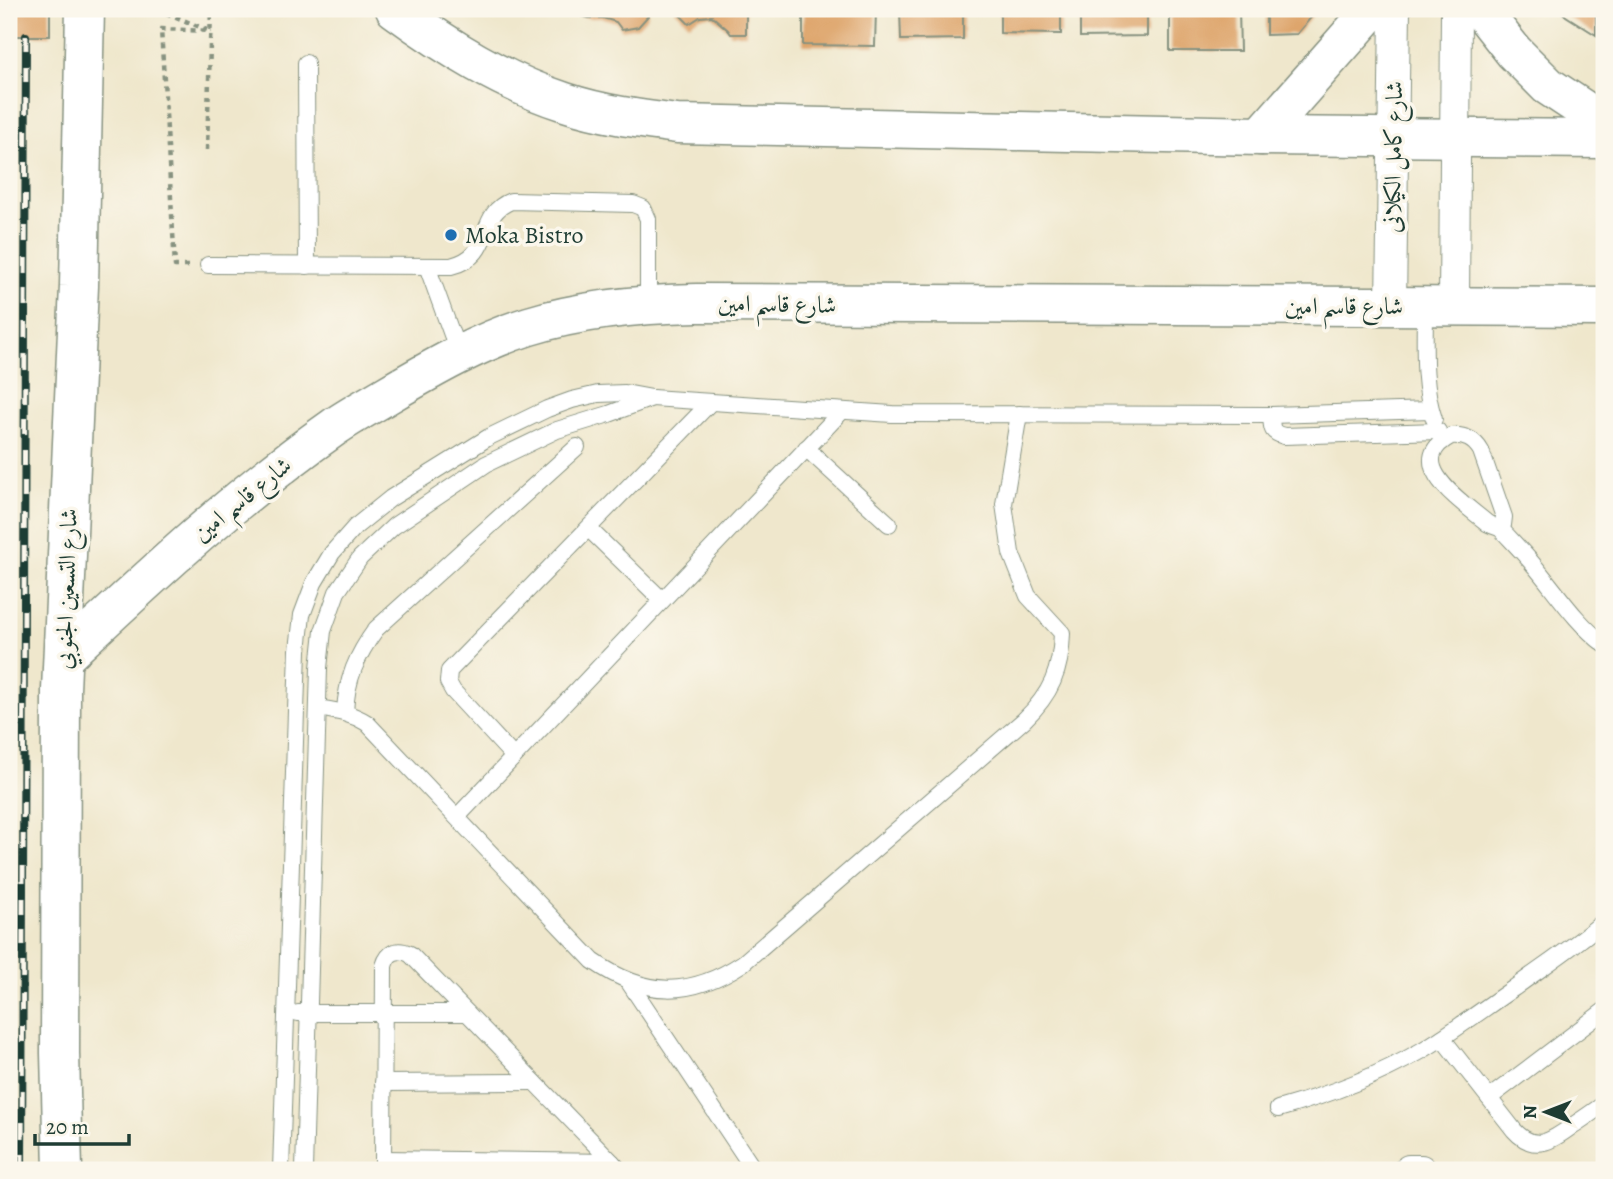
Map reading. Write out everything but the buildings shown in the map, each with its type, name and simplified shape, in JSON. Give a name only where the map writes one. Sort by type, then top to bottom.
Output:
[{"type":"main road","name":"شارع التسعين الجنوبي","points":[[63,1170],[60,1054],[61,690],[79,286],[85,9]]},
{"type":"main road","points":[[395,9],[463,55],[530,89],[565,102],[639,120],[714,125],[1261,136],[1604,139]]},
{"type":"main road","points":[[1261,136],[1373,9]]},
{"type":"main road","points":[[1480,9],[1514,52],[1548,86],[1604,123]]},
{"type":"main road","name":"شارع قاسم امين","points":[[63,658],[187,543],[334,427],[459,354],[495,338],[578,314],[648,304],[1604,307]]},
{"type":"street","name":"شارع كامل الكيلانى","points":[[1395,9],[1393,137],[1423,306]]},
{"type":"street","points":[[1423,306],[1455,138],[1456,9]]},
{"type":"street","points":[[1409,1170],[1421,1170]]},
{"type":"lane","points":[[306,64],[307,266]]},
{"type":"lane","points":[[208,265],[452,266],[461,264],[477,252],[493,213],[511,201],[633,204],[643,208],[648,219],[648,304]]},
{"type":"lane","points":[[427,266],[459,354]]},
{"type":"lane","points":[[1423,306],[1431,410],[1440,436],[1433,457],[1436,476],[1487,523],[1499,527],[1533,564],[1555,594],[1604,645]]},
{"type":"lane","points":[[281,1170],[298,650],[302,615],[314,583],[332,553],[355,527],[391,498],[489,437],[547,409],[598,394],[625,393],[652,398],[892,414],[1271,415],[1431,410]]},
{"type":"lane","points":[[304,1170],[319,668],[323,631],[337,592],[360,558],[394,526],[486,464],[557,430],[652,398]]},
{"type":"lane","points":[[514,757],[453,691],[448,682],[449,671],[710,402]]},
{"type":"lane","points":[[457,817],[842,411]]},
{"type":"lane","points":[[318,708],[345,713],[367,723],[593,961],[610,973],[648,987],[668,989],[708,982],[735,968],[1024,720],[1046,696],[1059,666],[1062,633],[1028,596],[1011,553],[1004,504],[1019,414]]},
{"type":"lane","points":[[1271,415],[1275,434],[1284,436],[1469,438],[1477,443],[1504,517],[1503,524],[1499,527]]},
{"type":"lane","points":[[345,713],[346,696],[356,661],[376,629],[577,447]]},
{"type":"lane","points":[[806,448],[889,524]]},
{"type":"lane","points":[[589,529],[662,600]]},
{"type":"lane","points":[[1278,1110],[1351,1086],[1387,1070],[1442,1038],[1604,921]]},
{"type":"lane","points":[[402,950],[410,954],[615,1166],[383,1165],[384,966],[387,958],[402,950]]},
{"type":"lane","points":[[628,981],[754,1170]]},
{"type":"lane","points":[[1489,1098],[1604,1011]]},
{"type":"lane","points":[[286,1014],[467,1013]]},
{"type":"lane","points":[[1442,1038],[1519,1136],[1534,1143],[1550,1141],[1604,1104]]},
{"type":"lane","points":[[383,1083],[534,1082]]},
{"type":"path","points":[[156,9],[211,31]]},
{"type":"path","points":[[207,150],[211,9]]},
{"type":"path","points":[[208,265],[175,266],[160,29],[211,31]]},
{"type":"railway","points":[[22,1170],[26,36]]},
{"type":"place","name":"Moka Bistro","points":[[451,235]]}]
